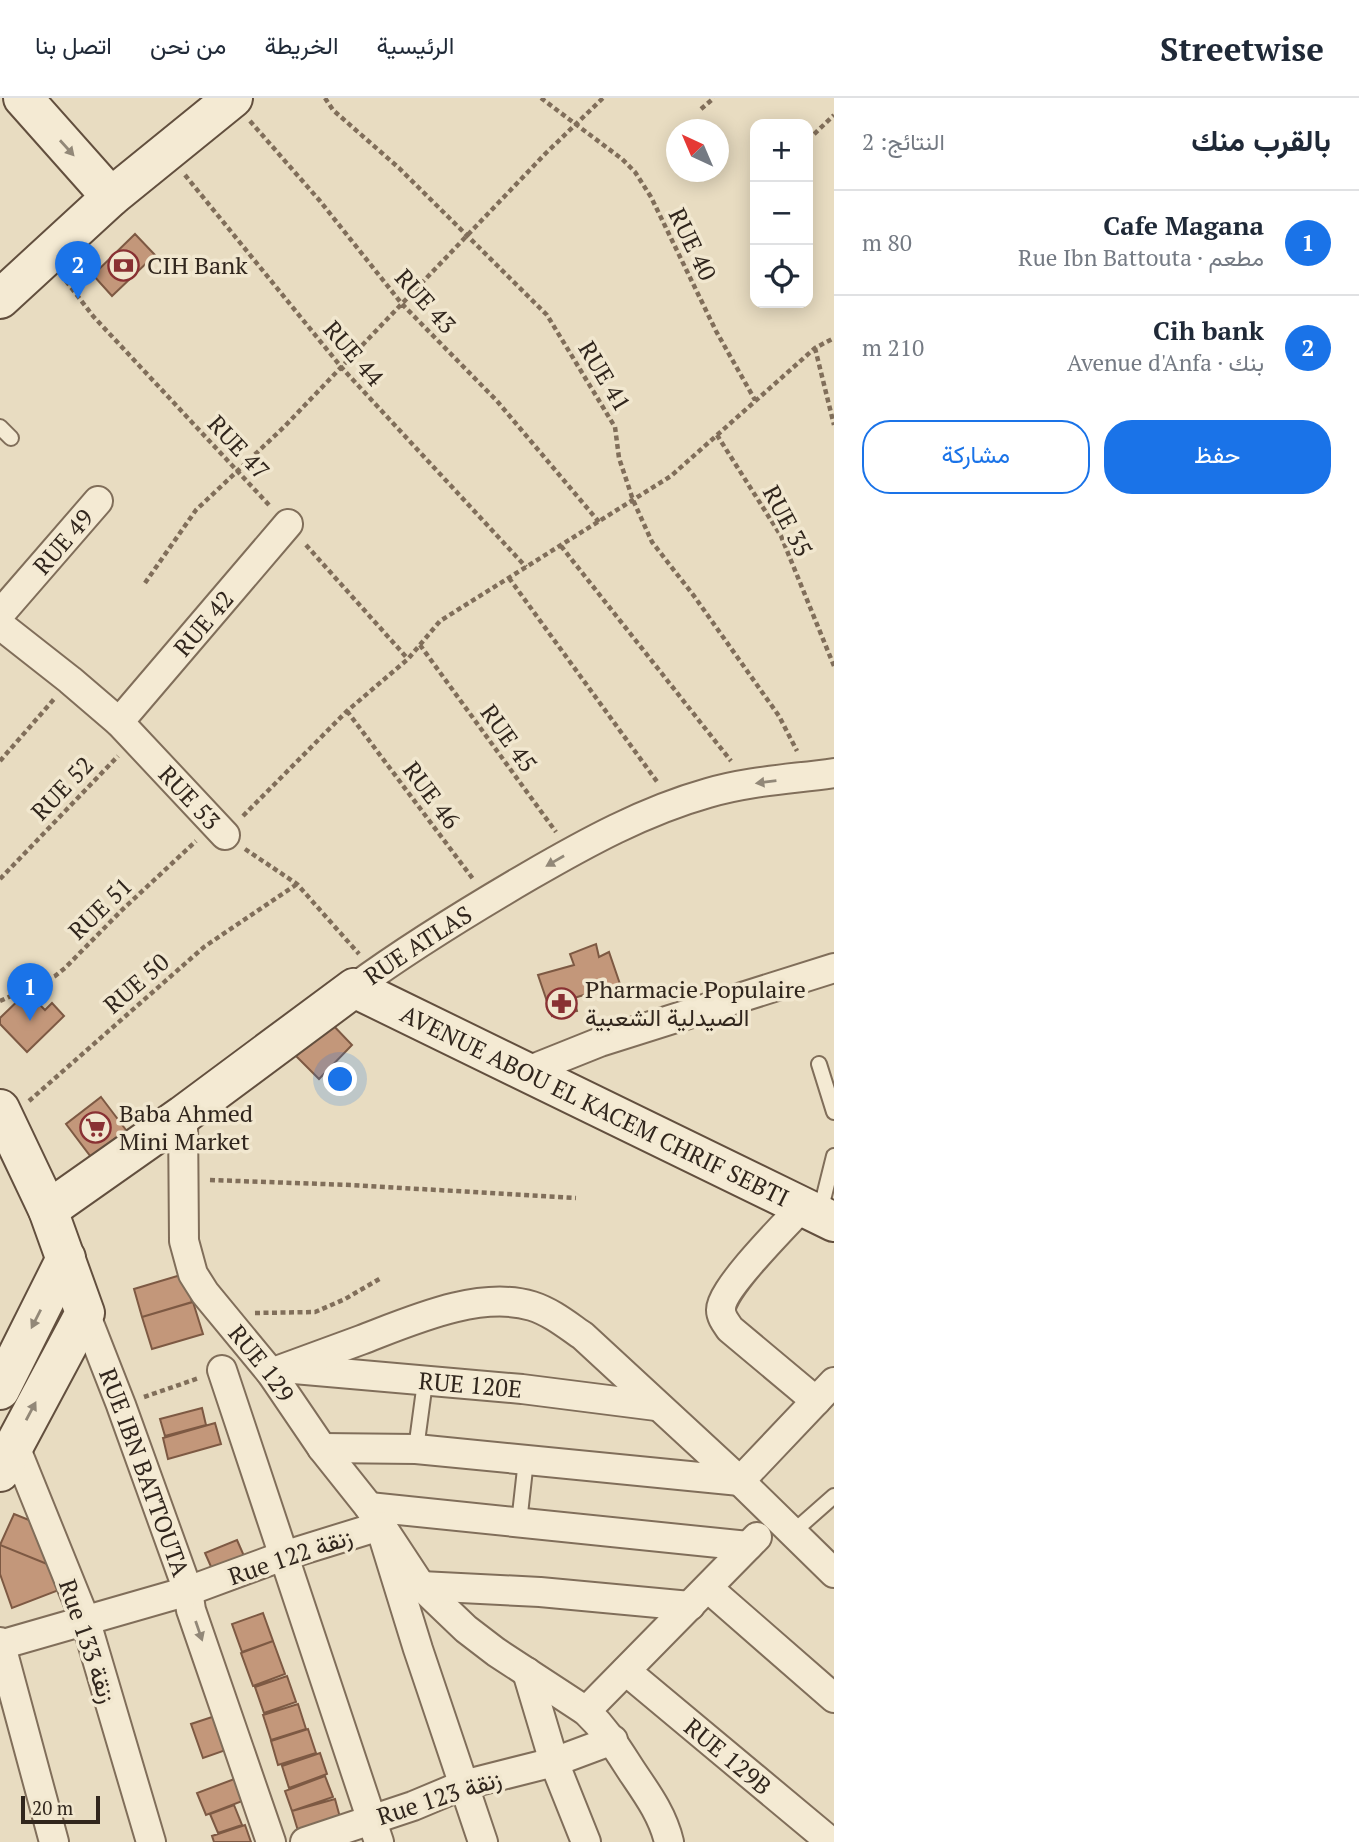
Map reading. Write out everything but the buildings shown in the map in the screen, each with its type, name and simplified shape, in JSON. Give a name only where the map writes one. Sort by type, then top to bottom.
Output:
[{"type":"street","points":[[0,104],[7,98]]},
{"type":"street","points":[[23,98],[111,197]]},
{"type":"street","points":[[0,299],[111,197],[232,99]]},
{"type":"street","name":"RUE 49","points":[[0,614],[98,501]]},
{"type":"street","name":"RUE 42","points":[[119,722],[288,524]]},
{"type":"street","name":"RUE 53","points":[[0,625],[119,722],[220,830]]},
{"type":"street","name":"RUE ATLAS","points":[[48,1210],[183,1115],[365,980],[447,924],[571,852],[673,804],[710,792],[834,772]]},
{"type":"street","points":[[525,1072],[600,1042],[834,968]]},
{"type":"street","name":"AVENUE ABOU EL KACEM CHRIF SEBTI","points":[[365,980],[525,1072],[819,1215]]},
{"type":"street","name":"RUE IBN BATTOUTA","points":[[4,1115],[48,1210],[121,1405],[188,1591],[191,1610],[271,1842]]},
{"type":"street","name":"RUE 129","points":[[183,1115],[183,1228],[189,1262],[205,1293],[278,1371],[322,1448],[374,1516],[421,1586],[466,1629],[586,1711],[613,1740],[665,1825],[669,1842]]},
{"type":"street","points":[[740,1481],[825,1391],[730,1329],[723,1320],[722,1302],[737,1278],[819,1215]]},
{"type":"street","points":[[0,1390],[66,1258]]},
{"type":"street","points":[[278,1371],[420,1317],[458,1307],[493,1302],[531,1306],[557,1318],[583,1336],[740,1481],[834,1573]]},
{"type":"street","points":[[7,1458],[85,1313]]},
{"type":"street","points":[[222,1370],[375,1831]]},
{"type":"street","name":"RUE 120E","points":[[278,1371],[522,1389],[656,1406]]},
{"type":"street","points":[[322,1448],[416,1449],[740,1481]]},
{"type":"street","name":"Rue 133 زنقة","points":[[7,1458],[86,1622],[151,1842]]},
{"type":"street","points":[[483,1842],[374,1516],[519,1523],[748,1546]]},
{"type":"street","name":"Rue 122 زنقة","points":[[0,1644],[86,1622],[188,1591],[283,1556],[374,1516]]},
{"type":"street","points":[[586,1711],[748,1546],[785,1526]]},
{"type":"street","points":[[421,1586],[699,1597],[834,1698]]},
{"type":"street","points":[[0,1644],[54,1842]]},
{"type":"street","name":"RUE 129B","points":[[626,1671],[831,1842]]},
{"type":"street","points":[[527,1672],[554,1762],[586,1842]]},
{"type":"street","name":"Rue 123 زنقة","points":[[305,1842],[375,1831],[463,1785],[554,1762],[613,1740]]},
{"type":"street","points":[[655,1807],[693,1842]]},
{"type":"lane","points":[[0,426],[11,438]]},
{"type":"lane","points":[[819,1064],[834,1112]]},
{"type":"lane","points":[[819,1215],[834,1156]]},
{"type":"lane","points":[[416,1449],[425,1382]]},
{"type":"lane","points":[[519,1523],[526,1460]]},
{"type":"lane","points":[[785,1526],[834,1496]]},
{"type":"path","name":"RUE 41","points":[[325,98],[334,110],[468,235],[547,315],[615,426],[620,458],[633,500],[652,542],[779,716],[802,759]]},
{"type":"path","name":"RUE 40","points":[[541,98],[622,159],[635,172],[651,197],[716,331],[755,400]]},
{"type":"path","points":[[145,583],[196,510],[284,427],[546,153],[603,98]]},
{"type":"path","points":[[701,109],[713,98]]},
{"type":"path","name":"RUE 43","points":[[232,99],[320,201],[402,304],[497,401],[599,522]]},
{"type":"path","points":[[813,135],[834,115]]},
{"type":"path","name":"RUE 44","points":[[167,153],[342,368],[526,567]]},
{"type":"path","name":"RUE 47","points":[[47,256],[93,316],[236,472],[288,524],[408,659]]},
{"type":"path","name":"RUE 51","points":[[0,1001],[55,976],[65,968],[122,910],[220,830],[347,711],[408,659],[440,621],[671,476],[815,348],[834,338]]},
{"type":"path","points":[[815,348],[834,425]]},
{"type":"path","name":"RUE 35","points":[[717,435],[781,536],[834,666]]},
{"type":"path","points":[[561,546],[749,784]]},
{"type":"path","points":[[509,578],[673,804]]},
{"type":"path","name":"RUE 45","points":[[420,645],[571,852]]},
{"type":"path","name":"RUE 46","points":[[347,711],[489,899]]},
{"type":"path","points":[[0,761],[42,713]]},
{"type":"path","name":"RUE 52","points":[[0,879],[121,752]]},
{"type":"path","name":"RUE 53","points":[[220,830],[297,884],[365,980]]},
{"type":"path","name":"RUE 50","points":[[4,1115],[204,947],[297,884]]},
{"type":"path","points":[[182,1179],[351,1185],[576,1198]]},
{"type":"path","points":[[219,1311],[271,1314],[314,1312],[345,1299],[380,1279]]},
{"type":"path","points":[[121,1405],[222,1370]]},
{"type":"place","name":"CIH Bank","points":[[124,265]]},
{"type":"place","name":"Cih bank","points":[[78,299]]},
{"type":"place","name":"Pharmacie Populaire الصيدلية الشعبية","points":[[562,1003]]},
{"type":"place","name":"Cafe Magana","points":[[30,1021]]},
{"type":"place","name":"Baba Ahmed Mini Market","points":[[96,1127]]}]
